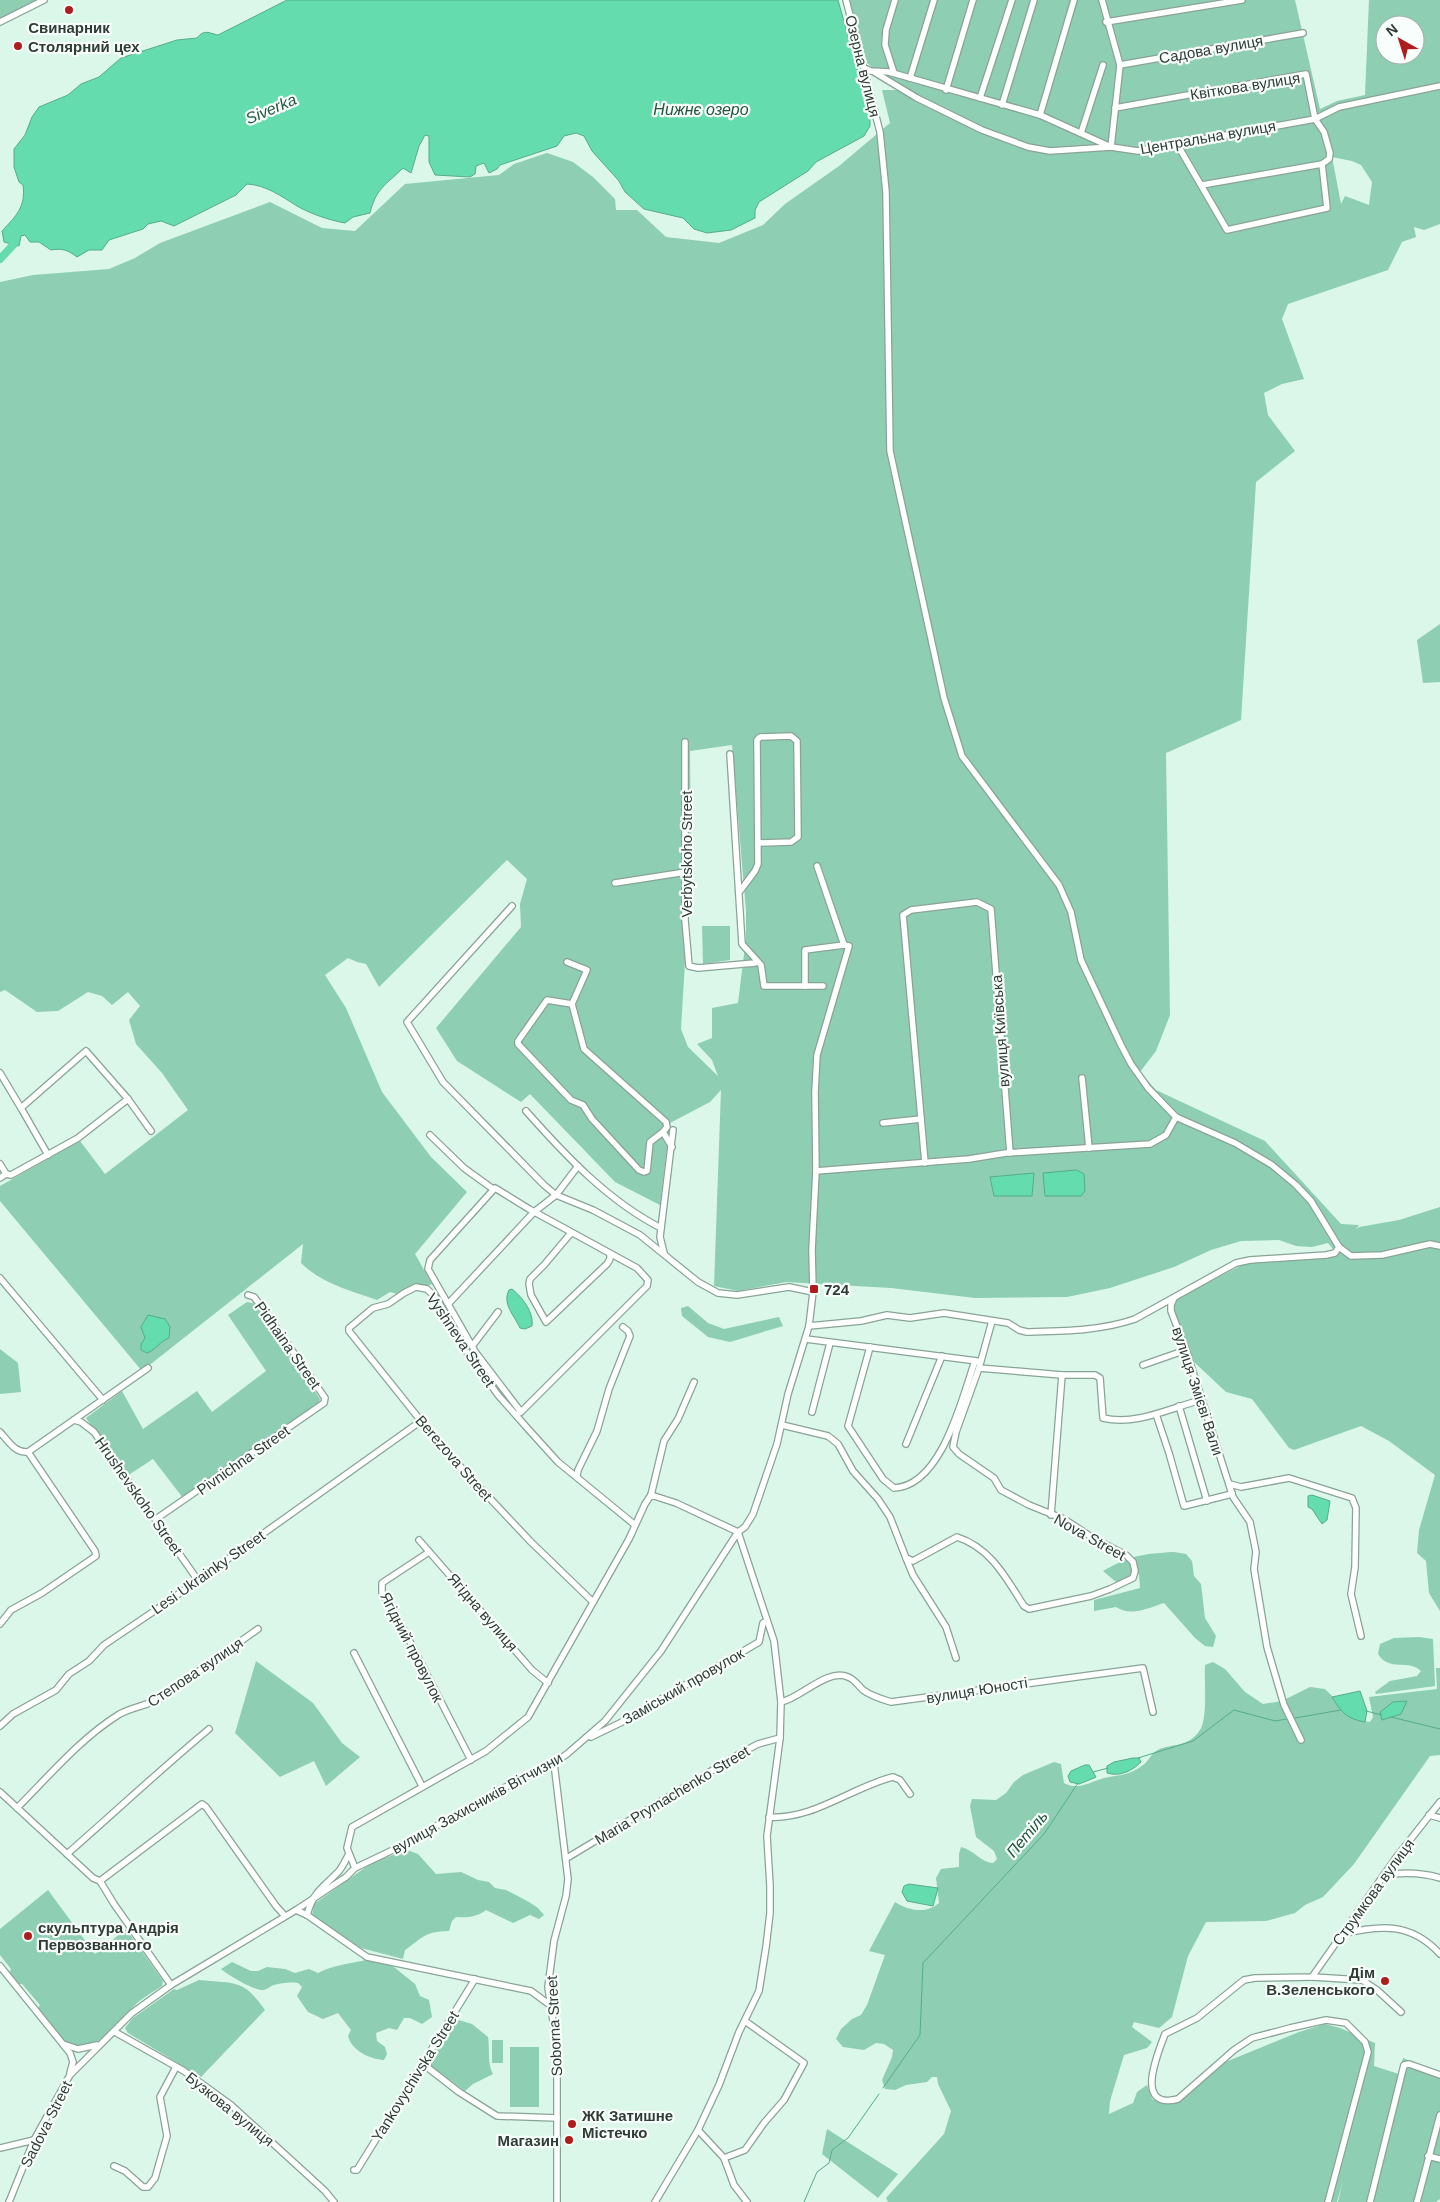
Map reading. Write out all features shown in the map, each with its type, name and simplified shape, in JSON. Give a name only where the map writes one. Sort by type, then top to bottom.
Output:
[{"type":"street","points":[[0,22],[44,0]]},
{"type":"street","name":"Озерна вулиця","points":[[846,0],[880,132],[886,192],[890,451],[952,727],[962,756],[1059,885],[1071,912],[1080,960],[1121,1045],[1131,1064],[1148,1088],[1176,1117]]},
{"type":"street","points":[[894,73],[884,45],[886,30],[895,0]]},
{"type":"street","points":[[910,78],[934,0]]},
{"type":"street","points":[[946,90],[973,0]]},
{"type":"street","points":[[980,98],[1012,0]]},
{"type":"street","points":[[1002,105],[1034,0]]},
{"type":"street","points":[[1040,115],[1074,0]]},
{"type":"street","points":[[871,71],[917,98],[982,130],[1028,147],[1050,151],[1111,147],[1120,65],[1106,22],[1102,0]]},
{"type":"street","points":[[1106,22],[1242,0]]},
{"type":"street","name":"Садова вулиця","points":[[1120,65],[1303,33]]},
{"type":"street","points":[[1080,133],[1103,65]]},
{"type":"street","name":"Центральна вулиця","points":[[864,68],[871,71],[894,73],[946,90],[1040,115],[1111,147],[1138,151],[1315,119],[1339,107],[1440,86]]},
{"type":"street","name":"Квіткова вулиця","points":[[1115,108],[1306,74],[1310,85],[1315,119],[1324,132],[1330,154],[1329,159],[1322,164]]},
{"type":"street","points":[[1177,144],[1227,230],[1328,208],[1322,164],[1202,185]]},
{"type":"street","points":[[740,891],[758,864],[757,740],[760,737],[791,736],[797,741],[798,837],[791,842],[758,843]]},
{"type":"street","name":"Verbytskoho Street","points":[[685,742],[686,920],[689,966],[708,967],[755,963],[756,961]]},
{"type":"street","points":[[730,754],[742,944],[761,965],[764,986],[823,986]]},
{"type":"street","points":[[805,986],[805,950],[844,945],[817,866]]},
{"type":"street","points":[[615,883],[686,872]]},
{"type":"street","name":"вулиця Київська","points":[[921,1119],[903,915],[912,910],[977,902],[991,909],[1010,1153]]},
{"type":"street","points":[[512,906],[406,1022],[444,1082],[556,1195],[593,1210],[640,1235],[708,1288],[727,1295],[790,1287],[813,1292]]},
{"type":"street","name":"вулиця Захисників Вітчизни","points":[[285,1916],[346,1877],[355,1868],[397,1848],[518,1780],[554,1763],[584,1740],[605,1721],[661,1651],[738,1532],[753,1514],[782,1425],[788,1394],[809,1326],[813,1292],[812,1250],[816,1171],[815,1092],[817,1056],[849,946],[844,945]]},
{"type":"street","points":[[568,962],[587,970],[572,1004],[584,1049],[666,1122],[663,1132],[650,1142],[647,1171],[639,1170],[592,1119],[582,1105],[571,1100],[518,1044],[518,1041],[547,1000],[572,1004]]},
{"type":"street","points":[[21,1108],[86,1051],[128,1098],[151,1131]]},
{"type":"street","points":[[0,1073],[48,1155]]},
{"type":"street","points":[[1082,1078],[1089,1148]]},
{"type":"street","points":[[0,1178],[6,1174],[11,1175],[78,1138],[128,1098]]},
{"type":"street","points":[[526,1111],[578,1166],[617,1201],[661,1228]]},
{"type":"street","points":[[816,1171],[925,1163],[1010,1153],[1150,1144],[1166,1135],[1176,1117],[1235,1143],[1272,1165],[1296,1185],[1311,1201],[1339,1247],[1351,1256],[1382,1255],[1430,1244],[1440,1246]]},
{"type":"street","points":[[883,1123],[921,1119],[925,1163]]},
{"type":"street","points":[[664,1253],[660,1237],[673,1130]]},
{"type":"street","points":[[663,1132],[672,1147]]},
{"type":"street","points":[[430,1135],[464,1168],[493,1189],[495,1188],[534,1212],[637,1268],[648,1280],[647,1286],[519,1414],[485,1366],[428,1269],[430,1260],[493,1189]]},
{"type":"street","points":[[0,1164],[6,1174]]},
{"type":"street","points":[[449,1304],[534,1212],[556,1195],[578,1166]]},
{"type":"street","points":[[572,1233],[530,1279],[528,1284],[531,1295],[546,1322],[607,1264],[610,1254]]},
{"type":"street","points":[[809,1326],[861,1321],[887,1315],[910,1318],[944,1313],[1008,1323],[1019,1330],[1027,1332],[1082,1330],[1120,1324],[1174,1298],[1236,1264],[1250,1260],[1326,1255],[1335,1253],[1339,1247]]},
{"type":"street","points":[[0,1278],[103,1400]]},
{"type":"street","name":"Vyshneva Street","points":[[373,1308],[388,1304],[416,1287],[427,1289],[437,1299],[466,1351],[558,1462],[635,1524]]},
{"type":"street","name":"Pidhaina Street","points":[[248,1295],[254,1298],[264,1310],[325,1398]]},
{"type":"street","name":"вулиця Змієві Вали","points":[[1174,1298],[1171,1311],[1186,1350],[1232,1493],[1237,1505],[1250,1522],[1255,1536],[1254,1569],[1267,1647],[1284,1705],[1301,1740]]},
{"type":"street","name":"Berezova Street","points":[[373,1308],[349,1328],[349,1331],[421,1422],[495,1505],[593,1602]]},
{"type":"street","points":[[473,1345],[498,1312]]},
{"type":"street","points":[[870,1347],[848,1426],[884,1480],[894,1488],[916,1482],[949,1438],[992,1321]]},
{"type":"street","points":[[577,1476],[578,1470],[597,1431],[609,1389],[630,1336],[623,1327]]},
{"type":"street","points":[[806,1339],[978,1361]]},
{"type":"street","points":[[812,1412],[830,1343]]},
{"type":"street","points":[[1143,1365],[1186,1350]]},
{"type":"street","points":[[906,1444],[942,1356]]},
{"type":"street","points":[[978,1361],[979,1368],[1062,1375],[1095,1374],[1100,1378],[1103,1418],[1114,1421],[1133,1420],[1201,1400]]},
{"type":"street","points":[[0,1432],[14,1448],[22,1453],[28,1452],[148,1368]]},
{"type":"street","name":"Nova Street","points":[[906,1558],[913,1560],[957,1537],[965,1540],[992,1558],[1024,1606],[1029,1609],[1091,1596],[1133,1578],[1136,1571],[1133,1562],[1126,1555],[1093,1538],[1064,1519],[1001,1490],[994,1478],[959,1454],[953,1447],[956,1432],[979,1368]]},
{"type":"street","points":[[1051,1514],[1062,1375]]},
{"type":"street","points":[[355,1868],[347,1848],[352,1827],[471,1760],[516,1729],[528,1717],[629,1539],[651,1495],[664,1441],[678,1419],[694,1382]]},
{"type":"street","name":"Pivnichna Street","points":[[156,1519],[306,1416],[324,1403],[325,1398]]},
{"type":"street","points":[[1179,1406],[1207,1501]]},
{"type":"street","points":[[1156,1414],[1170,1453],[1184,1506],[1232,1493]]},
{"type":"street","name":"Hrushevskoho Street","points":[[74,1420],[91,1428],[197,1579]]},
{"type":"street","name":"Lesi Ukrainky Street","points":[[0,1726],[13,1714],[56,1690],[69,1674],[89,1661],[104,1645],[421,1422]]},
{"type":"street","points":[[782,1425],[828,1436],[838,1444],[853,1471],[878,1499],[890,1517],[913,1575],[946,1628],[956,1658]]},
{"type":"street","points":[[0,1624],[11,1610],[42,1593],[96,1556],[95,1551],[28,1452]]},
{"type":"street","points":[[1230,1484],[1241,1487],[1289,1478],[1352,1498],[1356,1508],[1355,1567],[1351,1594],[1361,1636]]},
{"type":"street","points":[[651,1495],[676,1503],[738,1532],[774,1641],[781,1702],[780,1738],[767,1836],[770,1886],[768,1930],[759,1991],[698,2130],[655,2202]]},
{"type":"street","name":"Ягідна вулиця","points":[[419,1540],[532,1670],[548,1683]]},
{"type":"street","name":"Ягідний провулок","points":[[429,1552],[382,1583],[382,1594],[391,1604],[471,1760]]},
{"type":"street","name":"Заміський провулок","points":[[584,1740],[620,1723],[759,1642],[763,1624],[768,1621]]},
{"type":"street","name":"Степова вулиця","points":[[17,1808],[94,1733],[120,1714],[149,1705],[161,1698],[258,1629]]},
{"type":"street","points":[[354,1652],[422,1786]]},
{"type":"street","name":"вулиця Юності","points":[[781,1702],[790,1700],[821,1681],[842,1675],[850,1678],[864,1691],[891,1702],[1143,1668],[1153,1712]]},
{"type":"street","points":[[67,1854],[110,1817],[151,1777],[209,1729]]},
{"type":"street","name":"Maria Prymachenko Street","points":[[567,1858],[740,1753],[758,1744],[780,1738]]},
{"type":"street","name":"Soborna Street","points":[[554,1763],[567,1858],[566,1896],[554,1941],[548,1987],[557,2048],[557,2202]]},
{"type":"street","points":[[769,1818],[792,1816],[893,1777],[900,1780],[910,1794]]},
{"type":"street","points":[[0,1792],[93,1878],[100,1881],[171,1985]]},
{"type":"street","name":"Струмкова вулиця","points":[[1312,1977],[1384,1875],[1440,1802]]},
{"type":"street","points":[[100,1881],[202,1804],[285,1916]]},
{"type":"street","points":[[1429,1816],[1440,1818]]},
{"type":"street","points":[[307,1915],[311,1900],[324,1884],[340,1870],[349,1854]]},
{"type":"street","points":[[1384,1875],[1403,1872],[1425,1873],[1440,1878]]},
{"type":"street","points":[[296,1910],[307,1915],[367,1957],[530,1991],[550,2005]]},
{"type":"street","name":"Sadova Street","points":[[9,2202],[34,2140],[70,2076],[132,2013],[171,1985],[285,1916]]},
{"type":"street","points":[[1342,1934],[1380,1926],[1406,1931],[1430,1943],[1440,1954]]},
{"type":"street","points":[[0,1966],[63,2044],[72,2059],[70,2076]]},
{"type":"street","points":[[0,1978],[7,1976]]},
{"type":"street","points":[[1328,2202],[1368,2052],[1365,2042],[1346,2023],[1326,2020],[1252,2038],[1234,2050],[1178,2099],[1161,2101],[1152,2090],[1151,2080],[1160,2046],[1165,2034],[1170,2030],[1197,2018],[1244,1980],[1255,1978],[1312,1977],[1362,1980],[1377,1990],[1401,2012]]},
{"type":"street","name":"Yankovychivska Street","points":[[354,2170],[357,2170],[475,1979]]},
{"type":"street","points":[[724,2158],[746,2150],[764,2123],[784,2100],[804,2062],[746,2020]]},
{"type":"street","name":"Бузкова вулиця","points":[[114,2032],[176,2066],[231,2105],[325,2191],[334,2202]]},
{"type":"street","points":[[63,2044],[78,2049],[102,2044]]},
{"type":"street","points":[[422,2064],[459,2092],[497,2116],[557,2118]]},
{"type":"street","points":[[1370,2202],[1404,2065],[1409,2064],[1440,2076]]},
{"type":"street","points":[[114,2166],[126,2171],[143,2187],[148,2187],[155,2178],[167,2136],[160,2097],[176,2066]]},
{"type":"street","points":[[1417,2202],[1440,2115]]},
{"type":"street","points":[[698,2130],[724,2158],[734,2185],[747,2202]]},
{"type":"street","points":[[0,2148],[34,2140]]},
{"type":"street","points":[[1428,2156],[1440,2159]]},
{"type":"shaded area","points":[[0,0],[41,0],[0,21]]},
{"type":"shaded area","points":[[849,0],[1295,0],[1320,109],[1337,101],[1365,95],[1369,0],[1440,0],[1440,224],[1424,230],[1414,227],[1416,237],[1402,242],[1388,270],[1288,304],[1282,319],[1304,379],[1282,384],[1264,393],[1268,415],[1295,451],[1256,482],[1241,720],[1166,753],[1170,1015],[1156,1051],[1140,1072],[1156,1090],[1265,1141],[1341,1224],[1359,1225],[1356,1229],[1399,1220],[1440,1207],[1440,1611],[1429,1593],[1426,1561],[1417,1553],[1419,1530],[1435,1475],[1389,1441],[1361,1426],[1294,1450],[1289,1448],[1252,1399],[1226,1392],[1192,1360],[1173,1308],[1174,1300],[1246,1263],[1338,1255],[1328,1243],[1312,1247],[1296,1246],[1279,1240],[1241,1241],[1211,1250],[1174,1267],[1110,1288],[1067,1297],[975,1298],[891,1288],[786,1282],[738,1291],[714,1286],[721,1090],[710,1102],[670,1123],[660,1205],[615,1182],[530,1094],[521,1102],[457,1061],[436,1028],[521,927],[520,904],[527,879],[507,860],[379,987],[366,964],[348,958],[325,975],[346,1008],[382,1092],[431,1157],[467,1192],[415,1254],[432,1284],[405,1296],[390,1292],[377,1300],[337,1286],[309,1270],[301,1263],[303,1244],[142,1371],[0,1201],[0,1186],[80,1141],[105,1174],[188,1110],[162,1073],[136,1044],[129,1020],[140,1006],[128,992],[112,1005],[102,996],[88,992],[58,1011],[37,1012],[5,990],[0,992],[0,282],[33,275],[109,269],[135,258],[160,243],[270,202],[322,228],[355,231],[405,184],[499,175],[514,164],[547,153],[573,162],[593,177],[615,199],[616,210],[637,210],[666,237],[719,243],[763,225],[785,204],[839,166],[890,123],[882,90],[900,90],[867,63]],"holes":[[[1332,157],[1361,165],[1372,182],[1369,205],[1345,196],[1341,204]],[[732,745],[746,911],[746,938],[738,1003],[712,1008],[712,1038],[697,1044],[712,1060],[718,1076],[688,1047],[681,1029],[691,861],[690,751]]]},
{"type":"shaded area","points":[[1440,624],[1440,682],[1423,683],[1417,640]]},
{"type":"shaded area","points":[[702,926],[730,926],[730,960],[703,964]]},
{"type":"shaded area","points":[[247,1302],[256,1304],[320,1399],[319,1404],[183,1498],[153,1459],[127,1476],[86,1418],[122,1391],[143,1429],[197,1391],[212,1412],[266,1371],[228,1315]]},
{"type":"shaded area","points":[[688,1306],[708,1323],[724,1329],[779,1317],[783,1326],[730,1342],[708,1337],[682,1316],[681,1308]]},
{"type":"shaded area","points":[[0,1349],[18,1363],[21,1392],[0,1394]]},
{"type":"shaded area","points":[[1174,1552],[1186,1554],[1192,1561],[1194,1576],[1201,1584],[1205,1618],[1216,1636],[1213,1647],[1205,1646],[1195,1638],[1164,1603],[1134,1611],[1122,1610],[1116,1607],[1094,1611],[1094,1600],[1140,1588],[1139,1574],[1116,1582],[1103,1571],[1137,1556]]},
{"type":"shaded area","points":[[1419,1637],[1433,1639],[1435,1686],[1376,1694],[1375,1692],[1390,1681],[1417,1676],[1421,1671],[1411,1666],[1388,1663],[1378,1654],[1380,1644],[1394,1638]]},
{"type":"shaded area","points":[[256,1661],[313,1703],[342,1743],[360,1757],[326,1786],[314,1761],[280,1777],[235,1733]]},
{"type":"shaded area","points":[[1213,1662],[1225,1669],[1245,1692],[1263,1704],[1282,1701],[1310,1687],[1325,1689],[1356,1720],[1370,1722],[1373,1717],[1369,1697],[1437,1689],[1436,1668],[1440,1668],[1440,1755],[1430,1756],[1354,1864],[1323,1897],[1305,1905],[1295,1913],[1266,1921],[1206,1922],[1188,1956],[1172,2017],[1159,2028],[1134,2022],[1132,2027],[1152,2042],[1147,2048],[1124,2055],[1110,2101],[1109,2114],[1133,2103],[1137,2092],[1147,2085],[1152,2099],[1161,2103],[1177,2101],[1223,2063],[1299,2032],[1325,2024],[1340,2028],[1375,2043],[1374,2066],[1399,2074],[1403,2058],[1440,2073],[1440,2199],[1436,2202],[1338,2202],[1343,2181],[1337,2202],[888,2202],[886,2198],[944,2134],[951,2111],[938,2084],[937,2077],[932,2077],[927,2082],[906,2085],[895,2090],[885,2089],[882,2080],[893,2050],[884,2044],[876,2043],[864,2050],[843,2047],[836,2039],[841,2029],[852,2019],[861,2015],[867,2005],[885,1955],[869,1951],[895,1902],[917,1910],[929,1909],[939,1903],[936,1878],[941,1869],[959,1867],[961,1847],[988,1862],[993,1863],[997,1859],[994,1851],[976,1837],[970,1806],[972,1799],[996,1800],[1006,1793],[1014,1782],[1023,1775],[1054,1762],[1061,1764],[1064,1783],[1074,1786],[1125,1774],[1143,1765],[1156,1751],[1190,1740],[1200,1730],[1202,1724],[1205,1708],[1205,1665]]},
{"type":"shaded area","points":[[407,1850],[418,1854],[436,1874],[461,1872],[478,1880],[489,1882],[495,1888],[506,1890],[529,1902],[544,1915],[539,1919],[530,1915],[513,1923],[486,1910],[472,1916],[456,1917],[452,1921],[449,1931],[424,1936],[405,1950],[403,1959],[361,1948],[312,1916],[314,1904],[373,1862]]},
{"type":"shaded area","points":[[48,1890],[95,1954],[126,1929],[163,1981],[162,1986],[137,2003],[106,2035],[88,2045],[79,2046],[69,2043],[60,2037],[38,2008],[40,2005],[22,1984],[18,1984],[9,1973],[11,1969],[0,1955],[0,1929]]},
{"type":"shaded area","points":[[369,1959],[394,1967],[415,1984],[420,1996],[429,2000],[432,2017],[422,2024],[410,2018],[404,2018],[397,2030],[389,2028],[376,2033],[377,2041],[385,2047],[387,2054],[384,2060],[368,2056],[353,2046],[348,2036],[351,2030],[338,2013],[323,2019],[308,2012],[297,1996],[302,1987],[298,1983],[280,1984],[259,1990],[221,1969],[232,1962],[251,1971],[258,1971],[267,1967],[285,1969],[295,1973],[309,1969],[318,1973],[337,1966]]},
{"type":"shaded area","points":[[199,1980],[230,1983],[244,1988],[250,1992],[265,2010],[201,2077],[128,2033],[125,2028],[133,2018],[174,1989],[177,1990]]},
{"type":"shaded area","points":[[455,2019],[472,2024],[488,2037],[489,2061],[493,2074],[473,2084],[465,2091],[427,2063]]},
{"type":"shaded area","points":[[492,2040],[503,2040],[503,2063],[492,2063]]},
{"type":"shaded area","points":[[510,2047],[539,2047],[539,2107],[510,2107]]},
{"type":"shaded area","points":[[827,2129],[898,2174],[878,2198],[822,2154]]},
{"type":"water","name":"Нижнє озеро","points":[[287,0],[838,0],[870,115],[870,126],[864,136],[816,162],[808,171],[759,202],[755,210],[755,218],[731,230],[707,233],[694,229],[683,218],[644,209],[625,192],[619,181],[592,151],[584,136],[576,133],[564,136],[557,146],[500,165],[489,173],[484,163],[476,166],[475,174],[470,177],[435,175],[429,162],[429,136],[425,135],[419,146],[411,173],[403,168],[379,192],[370,213],[353,217],[345,223],[314,214],[267,189],[247,184],[236,195],[174,226],[161,221],[148,224],[143,229],[109,240],[102,250],[89,250],[77,257],[65,250],[51,250],[39,242],[30,242],[25,235],[21,236],[19,246],[4,242],[2,231],[19,211],[24,193],[23,185],[19,182],[14,167],[14,149],[25,135],[32,117],[39,107],[68,95],[81,84],[99,77],[121,58],[177,40],[197,38],[204,33],[218,35]]},
{"type":"water","points":[[1077,1170],[1084,1174],[1085,1191],[1081,1196],[1045,1196],[1043,1173]]},
{"type":"water","points":[[1034,1173],[1032,1196],[994,1196],[990,1177]]},
{"type":"water","points":[[512,1289],[520,1296],[531,1315],[532,1326],[525,1329],[520,1328],[508,1305],[507,1295],[509,1290]]},
{"type":"water","points":[[148,1315],[165,1319],[170,1327],[169,1338],[147,1353],[141,1350],[141,1344],[145,1338],[141,1327]]},
{"type":"water","points":[[1312,1495],[1330,1501],[1327,1520],[1322,1524],[1312,1509],[1308,1507],[1308,1496]]},
{"type":"water","points":[[1360,1691],[1367,1711],[1365,1722],[1345,1714],[1332,1697]]},
{"type":"water","points":[[1407,1701],[1401,1714],[1382,1720],[1380,1712],[1393,1702]]},
{"type":"water","points":[[1139,1758],[1141,1762],[1134,1768],[1121,1774],[1107,1773],[1107,1766],[1114,1762]]},
{"type":"water","points":[[1089,1765],[1096,1777],[1079,1784],[1070,1782],[1068,1776],[1071,1771]]},
{"type":"water","points":[[909,1884],[938,1888],[933,1906],[907,1901],[902,1892],[904,1886]]},
{"type":"waterway","name":"Siverka","points":[[0,259],[14,244],[15,235]]},
{"type":"waterway","name":"Петіль","points":[[1138,1758],[1193,1741],[1234,1710],[1275,1721],[1287,1719]]},
{"type":"waterway","name":"Петіль","points":[[1295,1718],[1341,1710]]},
{"type":"waterway","name":"Петіль","points":[[1366,1711],[1382,1715]]},
{"type":"waterway","name":"Петіль","points":[[1391,1717],[1440,1729]]},
{"type":"waterway","name":"Петіль","points":[[1093,1772],[1108,1768]]},
{"type":"waterway","name":"Петіль","points":[[883,2088],[920,2035],[923,1963],[1044,1834],[1078,1783]]},
{"type":"waterway","name":"Петіль","points":[[804,2202],[817,2172],[829,2163],[832,2150],[848,2138],[879,2094]]},
{"type":"place","name":"Свинарник","points":[[69,10]]},
{"type":"place","name":"Столярний цех","points":[[18,46]]},
{"type":"place","name":"724","points":[[814,1289]]},
{"type":"place","name":"скульптура Андрія Первозванного","points":[[28,1936]]},
{"type":"place","name":"Дім В.Зеленського","points":[[1385,1981]]},
{"type":"place","name":"ЖК Затишне Містечко","points":[[572,2124]]},
{"type":"place","name":"Магазин","points":[[569,2140]]}]
